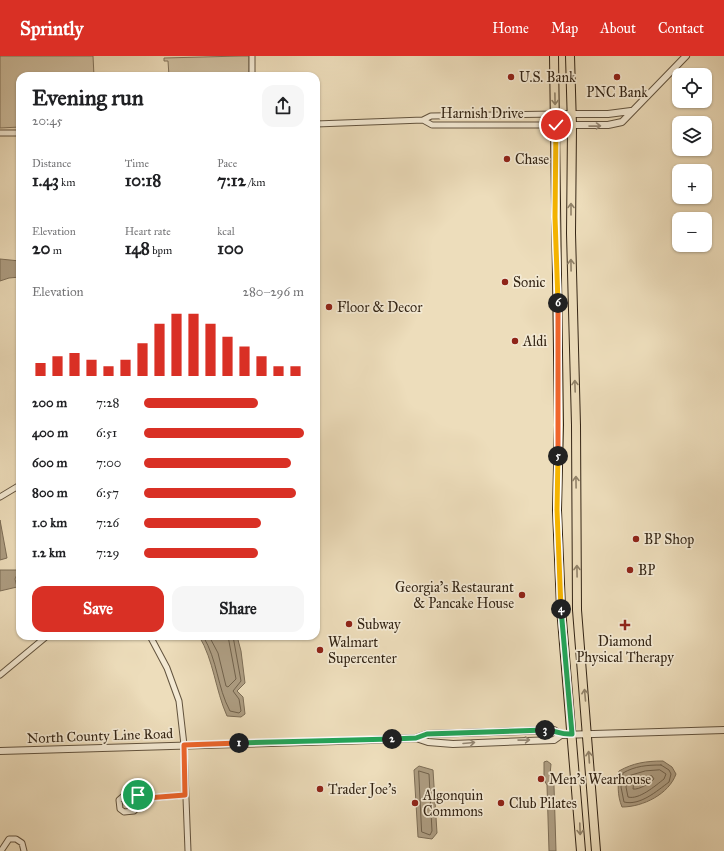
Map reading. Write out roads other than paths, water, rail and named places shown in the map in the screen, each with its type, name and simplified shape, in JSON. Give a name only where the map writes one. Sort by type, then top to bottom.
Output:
[{"type":"main road","points":[[554,56],[556,114],[555,217],[559,425],[557,510],[561,608],[581,851]]},
{"type":"main road","points":[[570,56],[572,113],[571,233],[576,424],[577,610],[596,851]]},
{"type":"street","points":[[252,56],[252,72]]},
{"type":"street","name":"Harnish Drive","points":[[423,120],[432,124],[572,126],[616,124],[622,122],[686,56]]},
{"type":"street","name":"Harnish Drive","points":[[320,124],[423,120],[432,116],[572,113],[608,114],[631,111]]},
{"type":"street","points":[[0,133],[16,133]]},
{"type":"street","points":[[0,497],[16,487]]},
{"type":"street","points":[[0,675],[42,640]]},
{"type":"street","points":[[152,640],[167,668],[179,701],[184,745],[188,851]]},
{"type":"street","name":"North County Line Road","points":[[0,751],[416,738],[427,734],[554,730],[561,735]]},
{"type":"street","name":"North County Line Road","points":[[416,738],[428,742],[453,744],[554,740],[561,735],[572,734],[724,730]]},
{"type":"street","points":[[147,798],[134,811],[124,812],[120,809],[119,800],[126,794],[147,798],[185,795]]},
{"type":"street","points":[[1,851],[9,839],[16,839],[22,843],[24,851]]},
{"type":"water","points":[[0,259],[16,261],[16,277],[0,281]]},
{"type":"water","points":[[0,520],[7,558],[0,560]]},
{"type":"water","points":[[0,570],[16,570],[16,587],[0,591]]},
{"type":"water","points":[[201,640],[238,640],[245,683],[237,691],[243,697],[245,714],[241,717],[227,716]]},
{"type":"water","points":[[547,761],[551,764],[550,775],[554,786],[556,851],[549,851],[547,785],[544,780],[544,762]]},
{"type":"water","points":[[663,761],[672,767],[676,774],[668,788],[646,802],[638,805],[622,807],[620,803],[618,785],[619,771],[640,763]]},
{"type":"water","points":[[419,766],[433,770],[437,833],[432,839],[418,837],[414,770]]},
{"type":"place","name":"U.S. Bank","points":[[511,77]]},
{"type":"place","name":"PNC Bank","points":[[617,77]]},
{"type":"place","name":"Chase","points":[[507,159]]},
{"type":"place","name":"Sonic","points":[[505,282]]},
{"type":"place","name":"Floor & Decor","points":[[329,307]]},
{"type":"place","name":"Aldi","points":[[515,341]]},
{"type":"place","name":"BP Shop","points":[[636,539]]},
{"type":"place","name":"BP","points":[[630,570]]},
{"type":"place","name":"Georgia's Restaurant & Pancake House","points":[[522,595]]},
{"type":"place","name":"Subway","points":[[349,624]]},
{"type":"place","name":"Diamond Physical Therapy","points":[[625,625]]},
{"type":"place","name":"Walmart Supercenter","points":[[320,650]]},
{"type":"place","name":"Men's Wearhouse","points":[[541,779]]},
{"type":"place","name":"Trader Joe's","points":[[320,789]]},
{"type":"place","name":"Algonquin Commons","points":[[415,803]]},
{"type":"place","name":"Club Pilates","points":[[501,803]]}]
